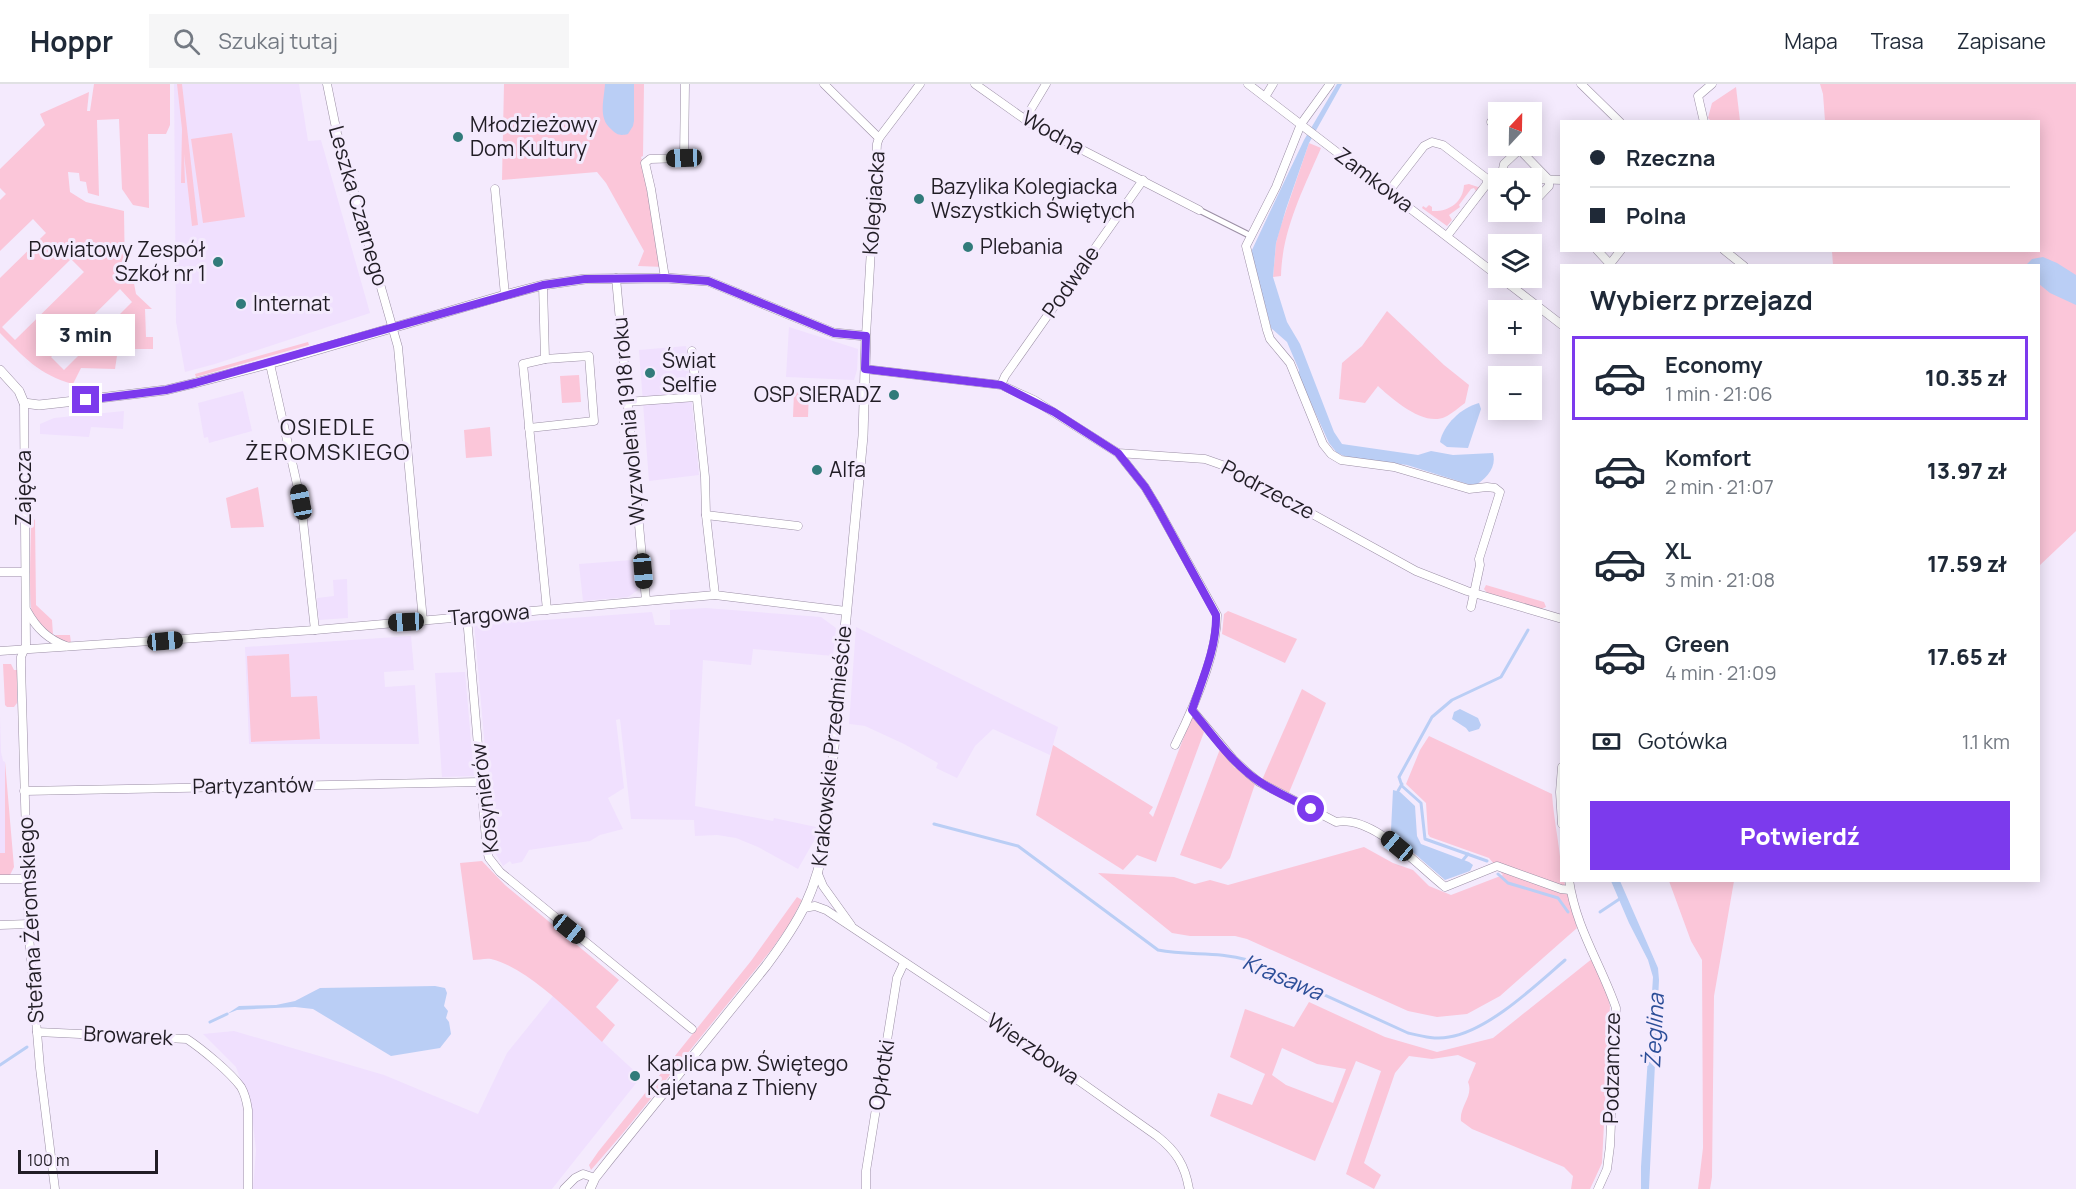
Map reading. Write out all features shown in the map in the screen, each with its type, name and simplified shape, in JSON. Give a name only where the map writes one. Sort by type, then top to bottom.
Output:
[{"type":"street","name":"Leszka Czarnego","points":[[327,84],[337,133],[398,347],[423,621]]},
{"type":"street","points":[[665,278],[645,163],[650,159],[684,158],[685,84]]},
{"type":"street","points":[[824,84],[879,138]]},
{"type":"street","name":"Kolegiacka","points":[[866,336],[876,150],[879,138],[920,84]]},
{"type":"street","name":"Wodna","points":[[975,84],[1025,119],[1199,210]]},
{"type":"street","points":[[1025,119],[1046,84]]},
{"type":"street","name":"Zamkowa","points":[[1248,84],[1488,268]]},
{"type":"street","points":[[1264,97],[1274,84]]},
{"type":"street","points":[[1330,84],[1303,126],[1246,246],[1248,258],[1270,339],[1290,363],[1323,444],[1331,454],[1352,462],[1394,467],[1469,489],[1487,487],[1496,488],[1500,492],[1479,559],[1480,565],[1471,607]]},
{"type":"street","points":[[1581,84],[1618,120]]},
{"type":"street","points":[[1704,120],[1698,96],[1712,84]]},
{"type":"street","points":[[1389,192],[1424,146],[1432,142],[1443,145],[1488,179],[1486,185],[1447,236]]},
{"type":"street","points":[[1526,156],[1549,180],[1549,186],[1542,193]]},
{"type":"street","name":"Podwale","points":[[1001,385],[1005,376],[1143,180]]},
{"type":"street","points":[[1542,180],[1560,180]]},
{"type":"street","points":[[495,189],[505,295]]},
{"type":"street","points":[[1199,210],[1251,236]]},
{"type":"street","points":[[1597,252],[1609,264]]},
{"type":"street","points":[[1726,252],[1742,264]]},
{"type":"street","name":"Wyzwolenia 1918 roku","points":[[616,278],[646,600]]},
{"type":"street","points":[[0,370],[19,392],[24,403],[39,405],[166,390],[270,364],[505,295],[543,285],[585,279],[665,278],[708,281],[834,333],[866,336]]},
{"type":"street","points":[[543,285],[545,359]]},
{"type":"street","name":"Zamkowa","points":[[1514,288],[1560,323]]},
{"type":"street","name":"Krakowskie Przedmieście","points":[[590,1189],[595,1178],[790,934],[818,874],[826,833],[863,436],[866,336]]},
{"type":"street","points":[[692,351],[705,477],[706,515],[716,595]]},
{"type":"street","points":[[529,428],[594,421],[589,356],[545,359],[523,364],[529,428],[547,610]]},
{"type":"street","points":[[270,364],[301,502],[315,630]]},
{"type":"street","name":"Podrzecze","points":[[865,369],[1001,385],[1054,412],[1118,453],[1205,459],[1225,466],[1440,582],[1560,618]]},
{"type":"street","points":[[626,402],[696,397]]},
{"type":"street","name":"Zajęcza","points":[[24,403],[26,608],[24,651]]},
{"type":"street","points":[[1118,453],[1145,487],[1216,615],[1211,649],[1192,710],[1175,745]]},
{"type":"street","points":[[706,515],[798,526]]},
{"type":"street","points":[[0,572],[25,572]]},
{"type":"street","name":"Targowa","points":[[0,651],[315,630],[716,595],[846,611]]},
{"type":"street","points":[[26,608],[45,635],[71,648]]},
{"type":"street","name":"Kosynierów","points":[[467,617],[486,851],[494,865],[692,1029]]},
{"type":"street","name":"Stefana Żeromskiego","points":[[24,651],[21,666],[29,924],[43,1100],[55,1189]]},
{"type":"street","points":[[1192,710],[1233,759],[1259,782],[1336,822],[1347,820],[1386,837],[1445,887],[1497,866],[1561,889],[1570,890]]},
{"type":"street","name":"Partyzantów","points":[[24,790],[481,782]]},
{"type":"street","name":"Wierzbowa","points":[[818,874],[823,886],[854,929]]},
{"type":"street","points":[[0,879],[27,879]]},
{"type":"street","name":"Podzamcze","points":[[1569,882],[1585,938],[1616,1008],[1610,1146],[1607,1169],[1598,1189]]},
{"type":"street","name":"Wierzbowa","points":[[804,908],[820,907],[1010,1032],[1157,1136],[1181,1160],[1189,1189]]},
{"type":"street","points":[[0,925],[29,924]]},
{"type":"street","name":"Opłotki","points":[[866,1189],[866,1172],[897,978],[904,963]]},
{"type":"street","name":"Browarek","points":[[37,1032],[187,1039],[202,1049],[242,1088],[246,1099],[248,1189]]},
{"type":"street","points":[[564,1189],[575,1178],[583,1174],[595,1178]]},
{"type":"shaded area","points":[[94,84],[170,84],[170,125],[166,134],[148,134],[149,208],[133,205],[122,189],[119,119],[97,120],[99,196],[88,193],[86,182],[80,181],[79,173],[68,172],[70,192],[86,202],[124,211],[125,278],[133,278],[136,294],[152,309],[145,309],[146,337],[153,337],[153,349],[118,349],[115,369],[81,368],[73,384],[41,370],[0,333],[0,278],[46,233],[33,219],[0,251],[0,200],[6,194],[0,188],[0,169],[45,125],[40,114],[89,92],[87,111],[90,111]],"holes":[[[71,259],[84,272],[15,340],[2,327]],[[120,289],[132,302],[64,370],[51,357]]]},
{"type":"shaded area","name":"Powiatowy Zespół Szkół nr 1","points":[[174,84],[299,84],[308,141],[321,140],[370,313],[185,372],[176,322]]},
{"type":"shaded area","points":[[177,84],[182,84],[198,225],[192,226],[184,154],[185,183],[181,183],[182,129]]},
{"type":"shaded area","points":[[504,84],[644,84],[643,156],[641,157],[651,189],[664,267],[638,266],[644,251],[606,183],[597,172],[502,180]]},
{"type":"shaded area","points":[[1820,84],[2076,84],[2076,531],[2040,565],[2040,264],[1833,264],[1832,252],[2040,252],[2040,120],[1825,120]]},
{"type":"shaded area","points":[[1736,87],[1740,120],[1710,120],[1708,118],[1712,103]]},
{"type":"shaded area","points":[[232,133],[245,217],[203,223],[191,139]]},
{"type":"shaded area","points":[[1309,143],[1321,148],[1289,226],[1281,276],[1273,277],[1276,243],[1280,228]]},
{"type":"shaded area","points":[[1464,185],[1478,187],[1482,185],[1477,193],[1474,188],[1471,189],[1459,205],[1460,207],[1449,215],[1452,220],[1447,226],[1422,208],[1429,205],[1432,211],[1438,211],[1449,208],[1461,197]]},
{"type":"shaded area","points":[[1387,311],[1444,365],[1469,385],[1465,403],[1448,416],[1437,419],[1418,415],[1378,386],[1365,403],[1339,399],[1342,363],[1362,346]]},
{"type":"shaded area","points":[[789,327],[858,349],[854,380],[786,377]]},
{"type":"shaded area","points":[[308,342],[309,345],[196,377],[195,374]]},
{"type":"shaded area","points":[[686,346],[699,475],[649,481],[639,350]]},
{"type":"shaded area","points":[[579,375],[581,402],[562,403],[560,376]]},
{"type":"shaded area","points":[[243,391],[252,431],[209,443],[208,437],[204,438],[198,403]]},
{"type":"shaded area","points":[[794,392],[809,392],[808,417],[793,417]]},
{"type":"shaded area","points":[[124,411],[123,429],[91,427],[89,437],[40,434],[40,424],[54,418]]},
{"type":"shaded area","points":[[490,427],[492,456],[466,458],[464,430]]},
{"type":"shaded area","points":[[258,487],[264,527],[231,528],[226,498]]},
{"type":"shaded area","points":[[35,519],[36,605],[52,620],[53,635],[70,635],[71,643],[49,634],[40,626],[31,610],[31,525]]},
{"type":"shaded area","points":[[632,560],[638,590],[628,597],[583,601],[579,564]]},
{"type":"shaded area","points":[[347,579],[348,618],[319,620],[317,598],[334,596],[333,580]]},
{"type":"shaded area","points":[[1486,585],[1544,602],[1546,607],[1541,609],[1487,593],[1484,589]]},
{"type":"shaded area","points":[[706,608],[821,617],[836,628],[833,656],[753,649],[751,665],[703,660],[695,806],[816,827],[815,839],[798,869],[736,838],[717,835],[695,836],[694,820],[631,819],[620,719],[616,720],[624,788],[608,798],[623,829],[600,835],[590,841],[529,850],[522,862],[512,864],[510,861],[503,866],[494,851],[474,623],[652,612],[655,625],[670,625],[670,610]]},
{"type":"shaded area","points":[[1228,611],[1297,639],[1285,663],[1222,634],[1224,614]]},
{"type":"shaded area","points":[[856,627],[1058,727],[1050,755],[993,729],[975,746],[957,778],[936,768],[938,763],[904,744],[865,726],[849,724]]},
{"type":"shaded area","points":[[411,636],[414,670],[384,672],[385,687],[415,685],[419,744],[249,744],[245,647]]},
{"type":"shaded area","points":[[289,654],[291,697],[317,696],[320,739],[251,742],[247,656]]},
{"type":"shaded area","points":[[3,664],[11,664],[14,670],[17,670],[17,703],[14,707],[5,705]]},
{"type":"shaded area","points":[[465,672],[474,776],[442,777],[435,673]]},
{"type":"shaded area","points":[[1302,689],[1326,703],[1288,795],[1262,780]]},
{"type":"shaded area","points":[[0,716],[1,752],[5,762],[5,853],[0,853]]},
{"type":"shaded area","points":[[1192,716],[1204,732],[1156,862],[1137,855],[1123,870],[1036,815],[1053,745],[1153,807],[1149,813],[1153,817]]},
{"type":"shaded area","points":[[1429,736],[1552,794],[1560,858],[1560,882],[1564,882],[1577,928],[1500,996],[1467,1014],[1437,1017],[1408,1011],[1247,939],[1235,936],[1190,936],[1172,933],[1098,873],[1174,877],[1195,884],[1210,880],[1228,885],[1364,847],[1393,863],[1413,870],[1429,886],[1451,895],[1503,875],[1489,858],[1430,837],[1428,834],[1426,803],[1406,784],[1420,750]]},
{"type":"shaded area","points":[[1220,749],[1235,768],[1237,767],[1255,784],[1230,858],[1221,869],[1180,855]]},
{"type":"shaded area","points":[[5,762],[14,867],[10,875],[0,875],[0,853],[5,853]]},
{"type":"shaded area","points":[[482,861],[505,885],[619,980],[596,1007],[615,1025],[602,1042],[550,994],[520,972],[491,959],[473,960],[460,863]]},
{"type":"shaded area","points":[[1669,882],[1734,882],[1714,996],[1710,1189],[1698,1189],[1703,1148],[1702,960],[1691,941]]},
{"type":"shaded area","points":[[797,897],[802,900],[772,949],[591,1170],[589,1165],[598,1152],[751,961]]},
{"type":"shaded area","points":[[1598,954],[1610,1006],[1602,1163],[1590,1189],[1571,1189],[1573,1176],[1564,1167],[1472,1129],[1461,1121],[1469,1092],[1468,1082],[1476,1063],[1458,1055],[1432,1059],[1409,1056],[1395,1073],[1364,1163],[1381,1175],[1374,1189],[1346,1174],[1381,1071],[1356,1061],[1315,1161],[1210,1116],[1218,1093],[1252,1105],[1265,1074],[1230,1057],[1245,1009],[1294,1027],[1309,1002],[1385,1037],[1437,1052],[1493,1038]],"holes":[[[1282,1048],[1317,1064],[1346,1069],[1333,1103],[1286,1085],[1272,1075]]]},
{"type":"shaded area","points":[[553,996],[641,1077],[552,1189],[253,1189],[256,1150],[251,1107],[236,1067],[203,1034],[234,1031],[384,1075],[478,1114],[507,1053]]},
{"type":"water","points":[[605,84],[634,84],[634,121],[628,134],[617,134],[604,120]]},
{"type":"water","points":[[1337,84],[1342,84],[1309,143],[1276,243],[1273,277],[1287,322],[1300,344],[1334,432],[1342,444],[1418,455],[1431,451],[1453,455],[1493,453],[1490,472],[1474,486],[1407,465],[1347,457],[1337,453],[1329,443],[1298,375],[1299,370],[1287,342],[1271,328],[1251,252],[1304,140]]},
{"type":"water","points":[[2043,257],[2076,275],[2076,305],[2050,293],[2040,285],[2040,264],[2027,264],[2032,259]]},
{"type":"water","points":[[1479,403],[1481,409],[1468,448],[1447,447],[1440,442],[1445,429],[1454,418],[1466,408]]},
{"type":"water","points":[[1460,709],[1478,718],[1481,725],[1479,729],[1469,732],[1452,719],[1454,712]]},
{"type":"water","points":[[1393,790],[1400,792],[1415,806],[1417,836],[1421,844],[1469,862],[1473,865],[1470,871],[1445,880],[1393,835],[1391,830]]},
{"type":"water","name":"Żeglina","points":[[1611,882],[1620,882],[1658,968],[1649,1189],[1641,1189],[1641,1167],[1653,977],[1648,960]]},
{"type":"water","points":[[435,986],[445,988],[447,993],[444,1006],[448,1011],[446,1018],[451,1034],[440,1048],[391,1056],[313,1009],[295,1007],[237,1010],[227,1014],[239,1006],[276,1005],[295,1001],[320,988]]},
{"type":"waterway","points":[[1487,861],[1425,839],[1421,803],[1402,786],[1399,777],[1432,717],[1452,700],[1501,677],[1528,630]]},
{"type":"waterway","points":[[1398,791],[1402,784]]},
{"type":"waterway","name":"Krasawa","points":[[934,824],[1018,846],[1158,950],[1225,955],[1248,960],[1408,1033],[1433,1038],[1464,1033],[1495,1017],[1565,960]]},
{"type":"waterway","points":[[1463,860],[1468,854]]},
{"type":"waterway","points":[[1498,874],[1508,883],[1558,898],[1568,912]]},
{"type":"waterway","name":"Krasawa","points":[[1600,912],[1621,898]]},
{"type":"waterway","name":"Krasawa","points":[[210,1022],[227,1014]]},
{"type":"waterway","name":"Krasawa","points":[[0,1065],[27,1047]]},
{"type":"place","name":"Młodzieżowy Dom Kultury","points":[[458,137]]},
{"type":"place","name":"Bazylika Kolegiacka Wszystkich Świętych","points":[[919,199]]},
{"type":"place","name":"Plebania","points":[[968,247]]},
{"type":"place","name":"Powiatowy Zespół Szkół nr 1","points":[[218,262]]},
{"type":"place","name":"Internat","points":[[241,304]]},
{"type":"place","name":"Świat Selfie","points":[[650,373]]},
{"type":"place","name":"OSP SIERADZ","points":[[894,395]]},
{"type":"place","name":"Alfa","points":[[817,470]]},
{"type":"place","name":"Kaplica pw. Świętego Kajetana z Thieny","points":[[635,1076]]},
{"type":"district","name":"OSIEDLE ŻEROMSKIEGO","points":[[328,440]]},
{"type":"route","points":[[86,400],[166,390],[195,383],[270,364],[543,285],[585,279],[616,278],[708,281],[834,333],[866,336],[865,369],[1001,385],[1034,400],[1118,453],[1145,487],[1216,615],[1217,623],[1211,649],[1192,710],[1233,759],[1248,773],[1259,782],[1311,809]]}]
